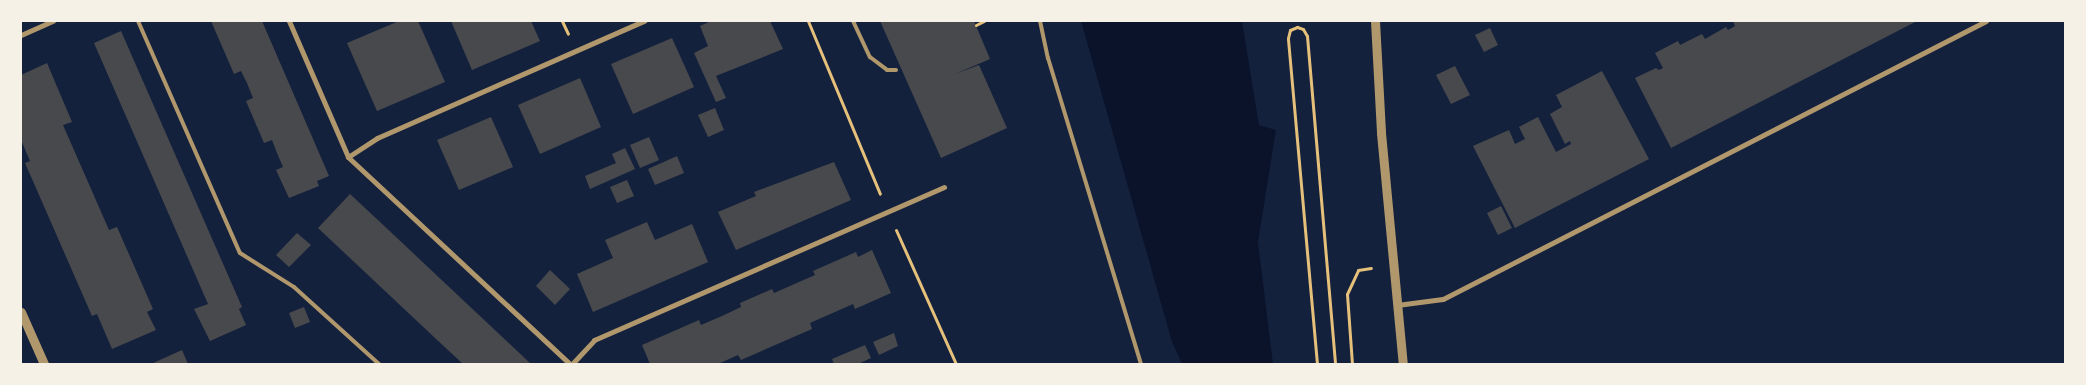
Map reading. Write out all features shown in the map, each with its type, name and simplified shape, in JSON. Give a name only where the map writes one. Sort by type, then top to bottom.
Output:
[{"type":"street","points":[[21,35],[53,21]]},
{"type":"street","points":[[289,21],[348,157],[571,364],[594,340],[944,187]]},
{"type":"street","points":[[348,157],[376,138],[644,21]]},
{"type":"street","points":[[1375,21],[1392,265],[1403,364]]},
{"type":"street","points":[[1397,305],[1443,299],[1986,21]]},
{"type":"street","points":[[21,312],[44,364]]},
{"type":"lane","points":[[138,21],[240,253],[294,287],[379,364]]},
{"type":"lane","points":[[854,21],[870,57],[887,70],[896,70]]},
{"type":"lane","points":[[1040,21],[1053,77],[1140,364]]},
{"type":"path","points":[[976,25],[984,21]]},
{"type":"path","points":[[1317,364],[1288,38],[1290,30],[1297,27],[1304,29],[1308,36],[1335,364]]},
{"type":"path","points":[[1352,364],[1347,294],[1358,270],[1392,265]]},
{"type":"water","points":[[1081,21],[1242,21],[1259,125],[1276,130],[1258,242],[1273,364],[1182,364],[1172,342]]},
{"type":"building","points":[[211,21],[262,21],[329,176],[317,181],[319,186],[289,198],[276,170],[283,167],[272,140],[264,143],[246,101],[253,98],[247,83],[241,71],[234,74]]},
{"type":"building","points":[[399,21],[418,21],[445,82],[377,111],[347,43]]},
{"type":"building","points":[[451,21],[531,21],[540,41],[472,70]]},
{"type":"building","points":[[711,21],[770,21],[783,49],[716,76],[726,98],[716,102],[694,53],[708,46],[700,26]]},
{"type":"building","points":[[880,21],[974,21],[990,59],[955,74],[979,65],[1007,128],[941,158]]},
{"type":"building","points":[[1733,21],[1917,21],[1671,148],[1635,78],[1656,68],[1659,70],[1663,68],[1655,53],[1678,41],[1680,45],[1702,34],[1705,39],[1726,27],[1728,30],[1735,26]]},
{"type":"building","points":[[1490,28],[1498,45],[1484,52],[1475,35]]},
{"type":"building","points":[[121,31],[242,307],[239,309],[246,325],[210,341],[194,309],[208,304],[94,43]]},
{"type":"building","points":[[672,38],[694,87],[633,114],[611,64]]},
{"type":"building","points":[[47,63],[72,122],[63,125],[109,230],[117,227],[153,309],[147,312],[156,330],[112,349],[97,314],[92,316],[25,163],[30,161],[21,140],[21,75]]},
{"type":"building","points":[[1455,66],[1470,95],[1451,104],[1436,75]]},
{"type":"building","points":[[1602,71],[1649,159],[1515,228],[1473,146],[1509,130],[1515,144],[1525,139],[1519,127],[1538,117],[1556,152],[1571,144],[1570,141],[1565,144],[1550,114],[1562,107],[1556,95]]},
{"type":"building","points":[[580,78],[601,127],[540,154],[518,105]]},
{"type":"building","points":[[715,108],[724,130],[708,137],[698,115]]},
{"type":"building","points":[[491,117],[513,167],[459,190],[437,140]]},
{"type":"building","points":[[649,137],[659,160],[640,168],[630,145]]},
{"type":"building","points":[[625,148],[635,169],[590,189],[585,176],[616,163],[612,154]]},
{"type":"building","points":[[677,156],[684,173],[655,185],[648,169]]},
{"type":"building","points":[[834,162],[851,200],[736,250],[718,212],[756,196],[754,192]]},
{"type":"building","points":[[627,180],[634,196],[617,203],[610,187]]},
{"type":"building","points":[[350,194],[531,364],[463,364],[435,338],[318,228]]},
{"type":"building","points":[[1501,206],[1512,228],[1498,235],[1487,213]]},
{"type":"building","points":[[647,222],[655,240],[692,224],[708,262],[593,312],[577,274],[613,258],[605,240]]},
{"type":"building","points":[[297,233],[311,245],[289,267],[276,255]]},
{"type":"building","points":[[872,250],[891,293],[855,309],[853,304],[810,323],[812,329],[741,360],[738,355],[718,364],[650,364],[642,345],[699,320],[701,325],[722,316],[741,307],[740,303],[772,289],[774,293],[815,275],[813,271],[856,252],[858,257]]},
{"type":"building","points":[[550,270],[570,289],[555,305],[536,286]]},
{"type":"building","points":[[304,307],[310,322],[295,328],[289,313]]},
{"type":"building","points":[[894,333],[898,346],[879,355],[873,342]]},
{"type":"building","points":[[865,345],[871,358],[858,364],[834,364],[832,359]]},
{"type":"building","points":[[182,350],[188,364],[151,364]]}]
